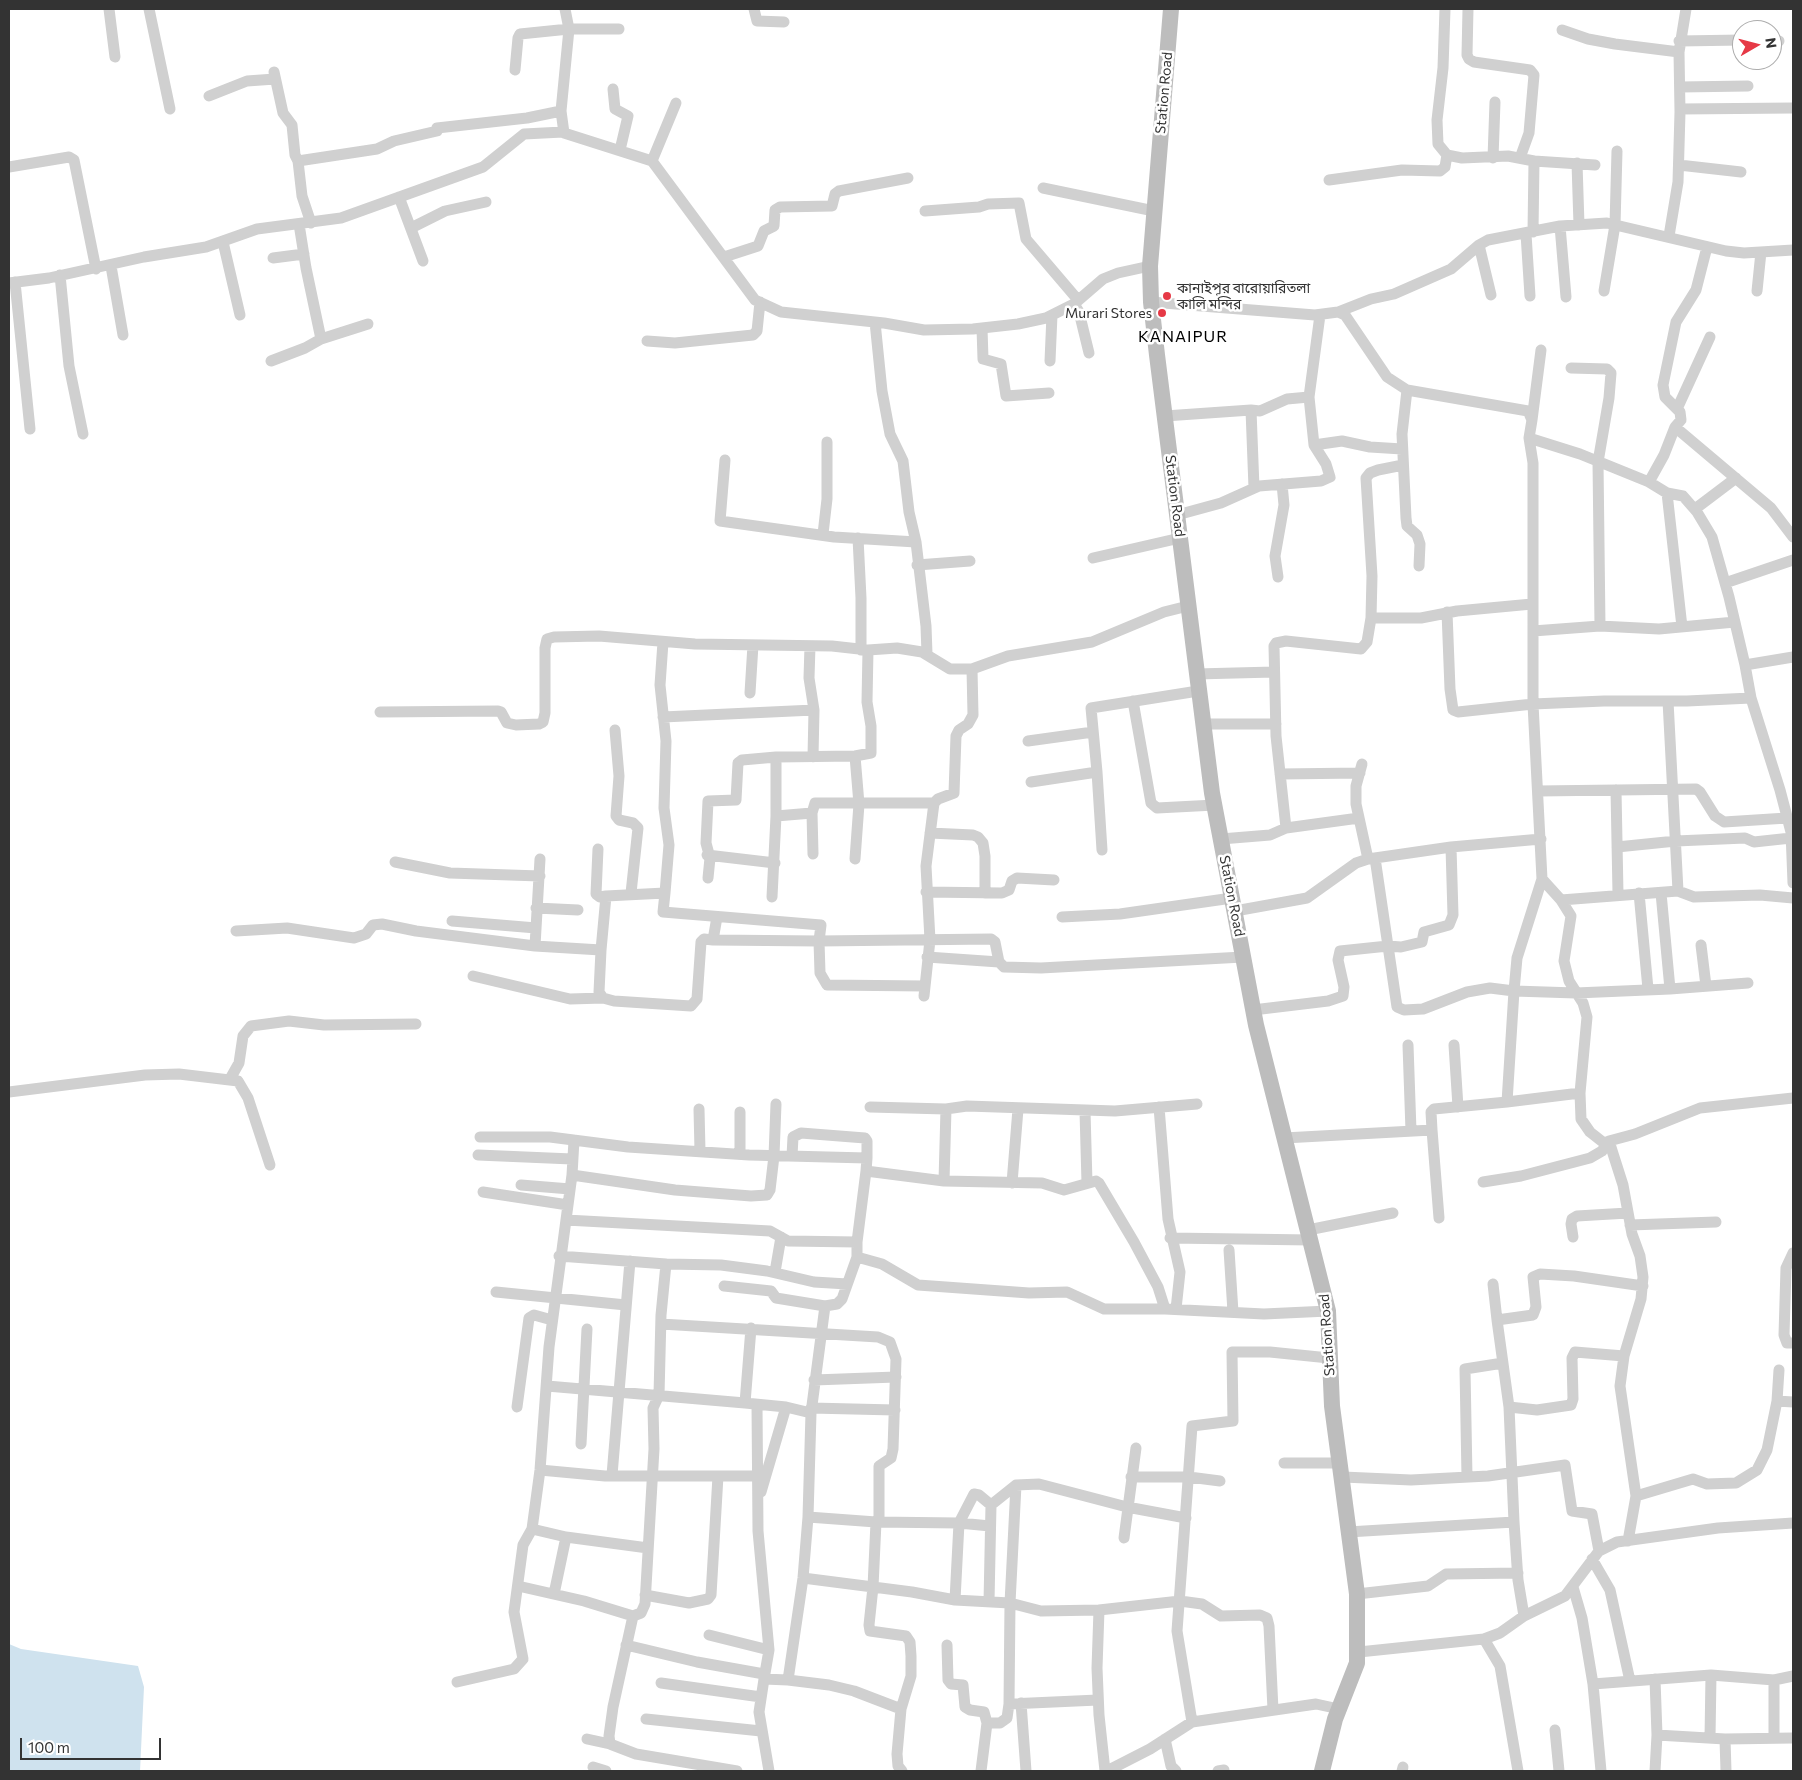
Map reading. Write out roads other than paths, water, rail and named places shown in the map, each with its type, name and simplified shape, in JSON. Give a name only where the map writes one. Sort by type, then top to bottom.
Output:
[{"type":"main road","name":"Station Road","points":[[1171,9],[1150,266],[1151,302],[1198,691],[1215,805],[1253,1010],[1328,1311],[1332,1406],[1357,1594],[1359,1652],[1352,1678],[1339,1708],[1322,1771]]},
{"type":"street","points":[[109,9],[115,57]]},
{"type":"street","points":[[149,9],[170,108]]},
{"type":"street","points":[[563,132],[561,111],[569,29],[565,9]]},
{"type":"street","points":[[754,9],[757,22],[784,22]]},
{"type":"street","points":[[1445,9],[1437,139],[1438,144],[1447,155],[1462,158],[1508,156],[1534,161],[1577,162],[1595,165]]},
{"type":"street","points":[[1468,9],[1470,16],[1467,55],[1472,62],[1522,68],[1530,70],[1534,75],[1529,133],[1520,158]]},
{"type":"street","points":[[1669,236],[1676,205],[1679,165],[1679,46],[1685,9]]},
{"type":"street","points":[[515,70],[520,34],[569,29],[619,29]]},
{"type":"street","points":[[1562,30],[1615,44],[1679,46],[1732,41]]},
{"type":"street","points":[[209,96],[247,81],[275,76],[283,113],[292,125],[305,223],[304,254],[321,339]]},
{"type":"street","points":[[1680,87],[1748,86]]},
{"type":"street","points":[[613,89],[615,109],[628,116],[620,150]]},
{"type":"street","points":[[1493,158],[1495,102]]},
{"type":"street","points":[[652,160],[676,103]]},
{"type":"street","points":[[1680,109],[1793,108]]},
{"type":"street","points":[[298,161],[377,149],[394,141],[437,131],[437,128],[527,118],[561,111]]},
{"type":"street","points":[[30,429],[12,283],[96,269],[224,242],[258,229],[341,218],[484,167],[524,134],[563,132],[577,139],[652,160],[755,300],[781,312],[875,322],[924,330],[982,328],[1018,324],[1052,315],[1076,302],[1103,279],[1118,273],[1150,266]]},
{"type":"street","points":[[1604,291],[1615,224],[1617,151]]},
{"type":"street","points":[[1329,180],[1402,170],[1440,171],[1445,168],[1447,155]]},
{"type":"street","points":[[9,167],[69,158],[74,160],[96,269]]},
{"type":"street","points":[[1530,296],[1530,233],[1534,161]]},
{"type":"street","points":[[1577,162],[1579,225]]},
{"type":"street","points":[[1679,165],[1741,172]]},
{"type":"street","points":[[724,257],[758,246],[764,231],[774,226],[775,210],[780,207],[832,206],[835,194],[839,191],[908,178]]},
{"type":"street","points":[[1043,188],[1154,211]]},
{"type":"street","points":[[399,197],[423,261]]},
{"type":"street","points":[[411,228],[445,211],[486,202]]},
{"type":"street","points":[[925,211],[979,207],[988,204],[1019,204],[1026,239],[1076,302],[1089,353]]},
{"type":"street","points":[[1151,302],[1320,315],[1338,312],[1371,299],[1394,294],[1451,269],[1479,245],[1494,238],[1530,233],[1560,226],[1615,224],[1669,236],[1707,248],[1735,252],[1793,250]]},
{"type":"street","points":[[1560,226],[1566,297]]},
{"type":"street","points":[[224,242],[240,315]]},
{"type":"street","points":[[1479,245],[1491,295]]},
{"type":"street","points":[[1649,482],[1664,455],[1675,427],[1681,420],[1680,412],[1665,396],[1663,385],[1676,322],[1696,290],[1707,248]]},
{"type":"street","points":[[1757,291],[1760,252]]},
{"type":"street","points":[[273,258],[304,254]]},
{"type":"street","points":[[111,266],[123,335]]},
{"type":"street","points":[[60,275],[69,366],[83,434]]},
{"type":"street","points":[[648,341],[675,343],[753,335],[757,331],[760,302]]},
{"type":"street","points":[[1338,312],[1345,314],[1386,377],[1407,390],[1528,411],[1532,420]]},
{"type":"street","points":[[1050,361],[1052,315]]},
{"type":"street","points":[[1177,515],[1221,503],[1254,488],[1321,481],[1330,477],[1326,464],[1314,445],[1309,397],[1320,315]]},
{"type":"street","points":[[875,322],[882,391],[888,425],[903,462],[909,512],[916,542],[917,565],[926,626],[927,654]]},
{"type":"street","points":[[271,361],[305,348],[321,339],[368,324]]},
{"type":"street","points":[[982,328],[983,359],[1001,364],[1006,396],[1049,393]]},
{"type":"street","points":[[1677,408],[1710,337]]},
{"type":"street","points":[[1507,1102],[1517,958],[1542,879],[1533,704],[1533,464],[1529,438],[1541,350]]},
{"type":"street","points":[[1571,368],[1610,371],[1609,398],[1598,462],[1600,626]]},
{"type":"street","points":[[1407,390],[1403,419],[1402,449],[1406,518],[1407,526],[1417,535],[1420,544],[1419,566]]},
{"type":"street","points":[[1165,416],[1260,411],[1287,399],[1309,397]]},
{"type":"street","points":[[1251,410],[1254,488]]},
{"type":"street","points":[[1675,427],[1771,508],[1793,537]]},
{"type":"street","points":[[1529,438],[1580,454],[1649,482],[1667,492],[1683,496],[1695,509],[1712,537],[1735,622],[1751,698],[1787,818],[1792,840],[1793,883]]},
{"type":"street","points":[[1314,445],[1342,441],[1370,447],[1402,449]]},
{"type":"street","points":[[823,534],[826,500],[827,442]]},
{"type":"street","points":[[724,460],[720,521],[858,538],[916,542]]},
{"type":"street","points":[[1286,828],[1276,724],[1274,672],[1276,643],[1286,641],[1361,649],[1367,642],[1371,618],[1372,576],[1366,478],[1370,473],[1378,470],[1403,465]]},
{"type":"street","points":[[1695,509],[1736,478]]},
{"type":"street","points":[[1278,577],[1276,545],[1284,506],[1282,484]]},
{"type":"street","points":[[1667,492],[1682,627]]},
{"type":"street","points":[[708,878],[710,858],[708,855],[708,801],[736,800],[738,763],[742,760],[776,757],[869,755],[872,749],[872,726],[867,702],[858,538]]},
{"type":"street","points":[[1093,558],[1180,538]]},
{"type":"street","points":[[1725,583],[1793,560]]},
{"type":"street","points":[[917,565],[970,561]]},
{"type":"street","points":[[1371,618],[1421,618],[1447,612],[1532,604]]},
{"type":"street","points":[[380,712],[498,711],[501,712],[507,722],[516,725],[539,724],[545,719],[545,648],[548,638],[600,636],[663,642],[810,646],[864,650],[897,648],[927,654],[950,669],[972,669],[1008,656],[1092,642],[1164,612],[1188,606]]},
{"type":"street","points":[[1447,612],[1453,710],[1458,712],[1533,704],[1751,698]]},
{"type":"street","points":[[1533,631],[1600,626],[1659,629],[1735,622]]},
{"type":"street","points":[[663,642],[660,685],[666,741],[664,808],[669,844],[662,912],[821,925],[820,973],[828,985],[924,991],[930,940],[926,866],[934,803],[938,799],[954,792],[956,736],[959,730],[968,724],[973,715],[972,669]]},
{"type":"street","points":[[750,694],[753,645]]},
{"type":"street","points":[[810,646],[808,678],[814,710],[814,757]]},
{"type":"street","points":[[1745,664],[1793,657]]},
{"type":"street","points":[[1196,674],[1274,672]]},
{"type":"street","points":[[1102,850],[1091,708],[1198,691]]},
{"type":"street","points":[[1133,701],[1150,803],[1157,808],[1215,805]]},
{"type":"street","points":[[1668,701],[1678,891]]},
{"type":"street","points":[[663,717],[814,710]]},
{"type":"street","points":[[1203,724],[1276,724]]},
{"type":"street","points":[[615,730],[620,776],[616,816],[619,820],[633,823],[638,828],[631,893]]},
{"type":"street","points":[[1028,741],[1093,732]]},
{"type":"street","points":[[854,756],[859,804],[855,859]]},
{"type":"street","points":[[772,898],[775,863],[776,757]]},
{"type":"street","points":[[1280,774],[1361,768],[1356,786],[1356,804],[1371,859],[1388,946],[1397,1007],[1404,1010],[1423,1009],[1467,992],[1490,988],[1514,991],[1576,993],[1748,983]]},
{"type":"street","points":[[1031,782],[1097,772]]},
{"type":"street","points":[[1538,791],[1696,789],[1700,792],[1715,816],[1724,822],[1787,818]]},
{"type":"street","points":[[1616,790],[1618,894]]},
{"type":"street","points":[[813,854],[812,813],[815,803],[934,803]]},
{"type":"street","points":[[776,816],[812,813]]},
{"type":"street","points":[[1221,839],[1270,835],[1286,828],[1359,818]]},
{"type":"street","points":[[930,833],[973,835],[978,837],[983,843],[985,856],[985,892]]},
{"type":"street","points":[[1617,847],[1676,841],[1745,838],[1754,842],[1792,840]]},
{"type":"street","points":[[1062,917],[1307,898],[1356,862],[1451,847],[1541,840]]},
{"type":"street","points":[[1253,1010],[1328,1000],[1343,996],[1344,987],[1338,960],[1340,951],[1388,946],[1401,948],[1422,942],[1424,932],[1450,925],[1453,916],[1451,847]]},
{"type":"street","points":[[598,849],[596,894],[600,897],[631,893],[665,893]]},
{"type":"street","points":[[708,855],[775,863]]},
{"type":"street","points":[[535,946],[540,859]]},
{"type":"street","points":[[395,862],[450,873],[540,876]]},
{"type":"street","points":[[926,892],[1006,892],[1016,878],[1054,880]]},
{"type":"street","points":[[1542,879],[1562,900],[1571,916],[1564,962],[1567,976],[1583,1003],[1588,1017],[1580,1093],[1581,1119],[1585,1127],[1604,1143],[1635,1134],[1700,1108],[1793,1098]]},
{"type":"street","points":[[1562,900],[1618,894],[1678,891],[1694,897],[1760,894],[1793,898]]},
{"type":"street","points":[[1662,893],[1670,988]]},
{"type":"street","points":[[1639,894],[1648,989]]},
{"type":"street","points":[[603,998],[599,992],[606,896]]},
{"type":"street","points":[[536,908],[578,910]]},
{"type":"street","points":[[713,940],[717,917]]},
{"type":"street","points":[[452,921],[536,928]]},
{"type":"street","points":[[236,931],[287,928],[354,938],[366,934],[373,925],[378,923],[416,931],[535,946],[601,950]]},
{"type":"street","points":[[473,976],[570,999],[603,998],[614,1001],[684,1006],[696,1004],[701,942],[704,939],[820,941],[991,939],[995,942],[1001,966],[1041,968],[1244,957]]},
{"type":"street","points":[[1701,945],[1706,986]]},
{"type":"street","points":[[927,957],[999,962]]},
{"type":"street","points":[[230,1079],[239,1063],[243,1036],[252,1026],[289,1021],[324,1025],[416,1024]]},
{"type":"street","points":[[1408,1045],[1411,1131]]},
{"type":"street","points":[[1454,1045],[1458,1107]]},
{"type":"street","points":[[9,1092],[145,1075],[179,1074],[238,1081],[242,1085],[270,1165]]},
{"type":"street","points":[[1439,1218],[1431,1112],[1434,1108],[1580,1093]]},
{"type":"street","points":[[572,1175],[675,1190],[767,1195],[770,1190],[774,1156],[776,1104]]},
{"type":"street","points":[[870,1107],[946,1109],[968,1106],[1085,1111],[1197,1104]]},
{"type":"street","points":[[1159,1107],[1170,1238],[1180,1272],[1170,1309]]},
{"type":"street","points":[[699,1109],[700,1151]]},
{"type":"street","points":[[944,1181],[946,1109]]},
{"type":"street","points":[[1012,1183],[1018,1109]]},
{"type":"street","points":[[1085,1111],[1087,1183]]},
{"type":"street","points":[[740,1112],[740,1154]]},
{"type":"street","points":[[1284,1138],[1432,1130]]},
{"type":"street","points":[[724,1286],[771,1291],[776,1298],[825,1306],[840,1302],[857,1257],[857,1242],[866,1171],[867,1142],[864,1138],[801,1133],[793,1137],[792,1156]]},
{"type":"street","points":[[480,1137],[550,1137],[628,1147],[774,1156],[867,1158]]},
{"type":"street","points":[[457,1682],[514,1669],[523,1659],[514,1612],[523,1545],[532,1529],[540,1470],[554,1299],[572,1175],[574,1140]]},
{"type":"street","points":[[1483,1182],[1571,1164],[1602,1152],[1609,1141]]},
{"type":"street","points":[[1609,1141],[1623,1185],[1629,1219],[1642,1266],[1643,1286],[1624,1356],[1622,1399],[1636,1496],[1628,1541]]},
{"type":"street","points":[[478,1155],[572,1159]]},
{"type":"street","points":[[866,1171],[944,1181],[1042,1183],[1064,1190],[1096,1181],[1099,1183],[1170,1309]]},
{"type":"street","points":[[521,1186],[570,1189]]},
{"type":"street","points":[[482,1192],[568,1205]]},
{"type":"street","points":[[1170,1238],[1309,1235],[1394,1213]]},
{"type":"street","points":[[1573,1237],[1571,1224],[1577,1216],[1716,1222]]},
{"type":"street","points":[[566,1220],[770,1231],[788,1241],[808,1243],[857,1242]]},
{"type":"street","points":[[775,1272],[781,1237]]},
{"type":"street","points":[[1229,1250],[1234,1312]]},
{"type":"street","points":[[1793,1253],[1786,1268],[1784,1335],[1787,1343],[1793,1343]]},
{"type":"street","points":[[560,1256],[666,1264],[721,1265],[775,1272],[814,1282],[848,1284]]},
{"type":"street","points":[[857,1257],[882,1264],[918,1285],[1029,1293],[1067,1292],[1104,1309],[1170,1309],[1264,1314],[1328,1311]]},
{"type":"street","points":[[612,1476],[630,1261]]},
{"type":"street","points":[[518,1586],[633,1616],[641,1613],[645,1595],[653,1475],[653,1408],[659,1395],[661,1324],[666,1264]]},
{"type":"street","points":[[1497,1320],[1533,1315],[1536,1307],[1533,1277],[1540,1274],[1578,1276],[1643,1286]]},
{"type":"street","points":[[1493,1284],[1509,1407],[1514,1522],[1524,1616]]},
{"type":"street","points":[[496,1292],[626,1305]]},
{"type":"street","points":[[788,1680],[803,1578],[808,1517],[811,1411],[825,1306]]},
{"type":"street","points":[[517,1407],[529,1318],[534,1315],[552,1320]]},
{"type":"street","points":[[661,1324],[751,1328],[822,1335],[884,1338],[893,1347],[896,1376],[892,1455],[879,1466],[873,1586],[869,1624],[870,1631],[906,1636],[910,1642],[911,1676],[901,1709],[897,1754],[900,1771]]},
{"type":"street","points":[[751,1328],[751,1404],[759,1500],[758,1531],[768,1650],[759,1712],[769,1771]]},
{"type":"street","points":[[581,1444],[582,1389],[587,1329]]},
{"type":"street","points":[[1192,1722],[1179,1656],[1177,1630],[1192,1426],[1233,1421],[1232,1352],[1270,1352],[1329,1358]]},
{"type":"street","points":[[1509,1407],[1537,1410],[1571,1405],[1573,1399],[1572,1358],[1575,1352],[1624,1356]]},
{"type":"street","points":[[1467,1477],[1465,1369],[1503,1363]]},
{"type":"street","points":[[1636,1496],[1693,1479],[1707,1484],[1736,1483],[1757,1470],[1768,1450],[1777,1401],[1780,1370]]},
{"type":"street","points":[[814,1380],[896,1376]]},
{"type":"street","points":[[547,1386],[786,1407],[811,1411],[895,1410]]},
{"type":"street","points":[[1777,1401],[1793,1402]]},
{"type":"street","points":[[759,1500],[786,1407]]},
{"type":"street","points":[[1124,1538],[1136,1448]]},
{"type":"street","points":[[1284,1462],[1411,1480],[1513,1473],[1565,1465],[1572,1511],[1592,1514],[1595,1555],[1610,1590],[1630,1681]]},
{"type":"street","points":[[540,1470],[612,1476],[757,1476]]},
{"type":"street","points":[[645,1595],[689,1603],[708,1599],[711,1596],[718,1476]]},
{"type":"street","points":[[1131,1477],[1189,1477],[1220,1481]]},
{"type":"street","points":[[989,1602],[992,1505],[1016,1485],[1039,1484],[1127,1507],[1186,1518]]},
{"type":"street","points":[[987,1723],[1000,1723],[1006,1718],[1009,1704],[1010,1603],[1016,1485]]},
{"type":"street","points":[[955,1600],[959,1523],[974,1494],[979,1495],[992,1505]]},
{"type":"street","points":[[808,1517],[877,1522],[959,1523],[990,1526]]},
{"type":"street","points":[[1348,1532],[1514,1522]]},
{"type":"street","points":[[1359,1652],[1484,1639],[1508,1629],[1524,1616],[1565,1596],[1595,1555],[1617,1542],[1718,1528],[1793,1523]]},
{"type":"street","points":[[532,1529],[566,1537],[648,1548]]},
{"type":"street","points":[[554,1594],[566,1537]]},
{"type":"street","points":[[1357,1594],[1428,1586],[1446,1574],[1518,1573]]},
{"type":"street","points":[[803,1578],[873,1586],[955,1600],[1010,1603],[1041,1611],[1099,1610],[1180,1601],[1202,1604],[1221,1616],[1260,1616],[1267,1618],[1269,1626],[1273,1710]]},
{"type":"street","points":[[1573,1587],[1582,1618],[1593,1684],[1601,1771]]},
{"type":"street","points":[[1099,1610],[1098,1700],[1106,1771],[1192,1722],[1316,1704],[1339,1708]]},
{"type":"street","points":[[610,1744],[610,1724],[633,1616]]},
{"type":"street","points":[[708,1636],[768,1650]]},
{"type":"street","points":[[1484,1639],[1500,1666],[1518,1771]]},
{"type":"street","points":[[626,1645],[764,1676],[829,1685],[854,1691],[901,1709]]},
{"type":"street","points":[[947,1645],[948,1680],[951,1684],[963,1686],[965,1708],[984,1712],[987,1723],[981,1771]]},
{"type":"street","points":[[1593,1684],[1711,1675],[1774,1680],[1793,1676]]},
{"type":"street","points":[[1710,1738],[1711,1675]]},
{"type":"street","points":[[1655,1679],[1657,1735],[1655,1771]]},
{"type":"street","points":[[1774,1680],[1774,1738]]},
{"type":"street","points":[[661,1683],[761,1697]]},
{"type":"street","points":[[1009,1704],[1098,1700]]},
{"type":"street","points":[[1021,1703],[1026,1771]]},
{"type":"street","points":[[646,1719],[761,1731]]},
{"type":"street","points":[[1555,1730],[1559,1771]]},
{"type":"street","points":[[1657,1735],[1725,1739],[1793,1738]]},
{"type":"street","points":[[586,1739],[610,1744],[636,1754],[737,1771]]},
{"type":"street","points":[[1165,1739],[1171,1766],[1176,1771]]},
{"type":"street","points":[[1725,1739],[1726,1771]]},
{"type":"street","points":[[593,1767],[606,1771]]},
{"type":"water","points":[[9,1644],[21,1649],[138,1666],[144,1687],[140,1771],[9,1771]]},
{"type":"place","name":"কানাইপুর বারোয়ারিতলা কালি মন্দির","points":[[1167,296]]},
{"type":"place","name":"Murari Stores","points":[[1162,313]]},
{"type":"district","name":"KANAIPUR","points":[[1183,337]]}]
